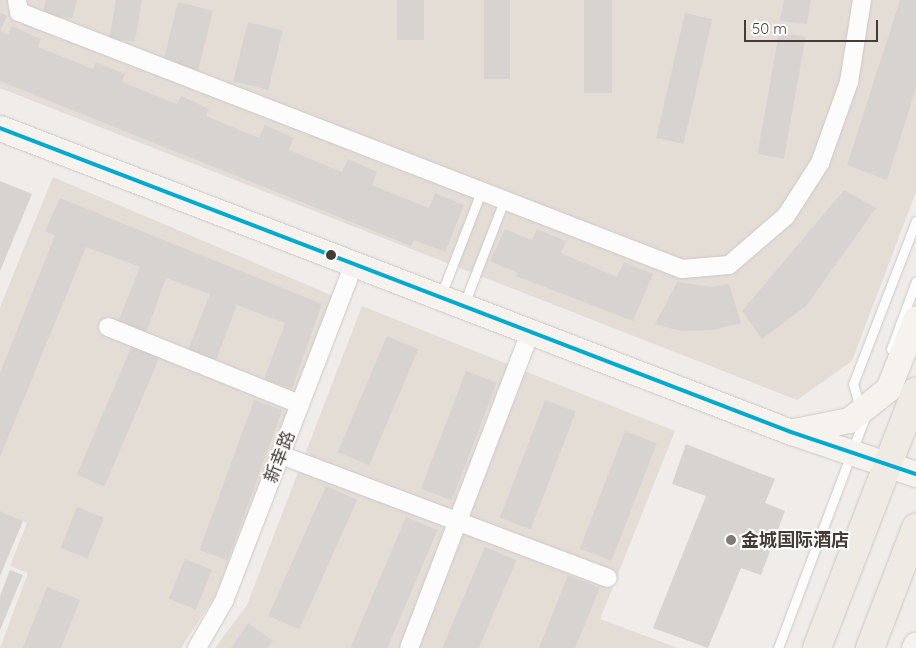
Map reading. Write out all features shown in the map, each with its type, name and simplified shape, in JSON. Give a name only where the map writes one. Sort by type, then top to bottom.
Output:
[{"type":"main road","points":[[817,648],[916,391]]},
{"type":"main road","points":[[870,648],[916,528]]},
{"type":"street","points":[[17,0],[19,12],[682,269],[729,264],[786,216],[820,163],[849,82],[862,0]]},
{"type":"street","points":[[0,128],[355,262],[791,432],[916,474]]},
{"type":"street","name":"新幸路","points":[[198,648],[224,601],[355,262]]},
{"type":"street","points":[[791,432],[849,420],[870,399],[888,389],[916,318]]},
{"type":"street","points":[[108,327],[300,404]]},
{"type":"street","points":[[409,648],[531,331]]},
{"type":"street","points":[[280,455],[608,578]]},
{"type":"street","points":[[914,648],[916,644]]},
{"type":"lane","points":[[442,296],[481,192]]},
{"type":"lane","points":[[464,305],[504,201]]},
{"type":"lane","points":[[778,648],[870,399],[853,384],[916,221]]},
{"type":"lane","points":[[888,356],[916,281]]},
{"type":"shaded area","points":[[0,0],[916,0],[916,192],[852,361],[797,400],[0,88]]},
{"type":"shaded area","points":[[53,177],[333,296],[216,595],[181,648],[0,648],[28,573],[10,566],[27,523],[0,511],[0,307]]},
{"type":"shaded area","points":[[362,306],[675,431],[600,619],[678,648],[215,648],[247,605]]},
{"type":"building","points":[[46,0],[77,0],[72,18],[42,15]]},
{"type":"building","points":[[116,0],[142,0],[135,41],[109,40]]},
{"type":"building","points":[[397,0],[424,0],[424,40],[397,40]]},
{"type":"building","points":[[484,0],[510,0],[510,79],[484,79]]},
{"type":"building","points":[[584,0],[612,0],[612,93],[584,93]]},
{"type":"building","points":[[784,0],[811,0],[807,24],[780,21]]},
{"type":"building","points":[[900,0],[916,0],[916,88],[887,180],[847,165]]},
{"type":"building","points":[[178,2],[213,11],[198,70],[163,61]]},
{"type":"building","points":[[0,13],[7,16],[0,31]]},
{"type":"building","points":[[685,13],[712,19],[683,144],[656,138]]},
{"type":"building","points":[[248,22],[283,31],[268,90],[233,81]]},
{"type":"building","points":[[12,26],[41,39],[38,47],[93,69],[96,62],[125,74],[122,82],[177,104],[181,96],[209,109],[206,116],[259,138],[265,125],[294,138],[289,150],[342,172],[348,159],[377,172],[372,185],[429,208],[435,193],[464,205],[445,252],[414,240],[411,246],[0,81],[0,31],[8,35]]},
{"type":"building","points":[[779,32],[806,37],[784,159],[757,154]]},
{"type":"building","points":[[0,181],[32,194],[0,271]]},
{"type":"building","points":[[844,190],[876,208],[806,306],[762,339],[742,311]]},
{"type":"building","points":[[60,198],[322,304],[292,389],[264,379],[285,323],[237,305],[216,360],[188,350],[210,294],[166,278],[145,336],[117,325],[140,267],[86,247],[0,457],[0,373],[55,235],[45,231]]},
{"type":"building","points":[[505,229],[532,240],[537,229],[566,241],[561,253],[617,277],[624,262],[653,274],[633,321],[516,276],[518,273],[490,261]]},
{"type":"building","points":[[677,282],[711,287],[729,284],[741,323],[713,330],[681,331],[655,324]]},
{"type":"building","points":[[387,336],[418,349],[369,465],[338,452]]},
{"type":"building","points":[[132,345],[160,357],[105,487],[77,475]]},
{"type":"building","points":[[466,371],[497,383],[452,500],[421,489]]},
{"type":"building","points":[[254,400],[282,410],[227,561],[199,550]]},
{"type":"building","points":[[545,400],[576,412],[531,529],[500,518]]},
{"type":"building","points":[[625,431],[657,443],[612,561],[580,549]]},
{"type":"building","name":"金城国际酒店","points":[[686,444],[775,479],[765,503],[785,511],[761,575],[741,568],[708,648],[653,628],[706,496],[672,484]]},
{"type":"building","points":[[326,486],[357,500],[299,630],[268,616]]},
{"type":"building","points":[[77,507],[104,518],[87,559],[61,548]]},
{"type":"building","points":[[0,511],[23,521],[0,576]]},
{"type":"building","points":[[406,517],[437,530],[387,648],[351,647]]},
{"type":"building","points":[[485,547],[516,560],[479,648],[442,647]]},
{"type":"building","points":[[185,559],[212,570],[196,610],[169,599]]},
{"type":"building","points":[[10,570],[23,575],[0,630],[0,596]]},
{"type":"building","points":[[568,575],[600,588],[575,648],[539,648]]},
{"type":"building","points":[[47,587],[80,600],[61,648],[23,648]]},
{"type":"building","points":[[248,623],[273,641],[268,648],[231,648]]},
{"type":"transit line","points":[[0,128],[791,432],[916,474]]},
{"type":"place","name":"金城国际酒店","points":[[731,540]]}]
